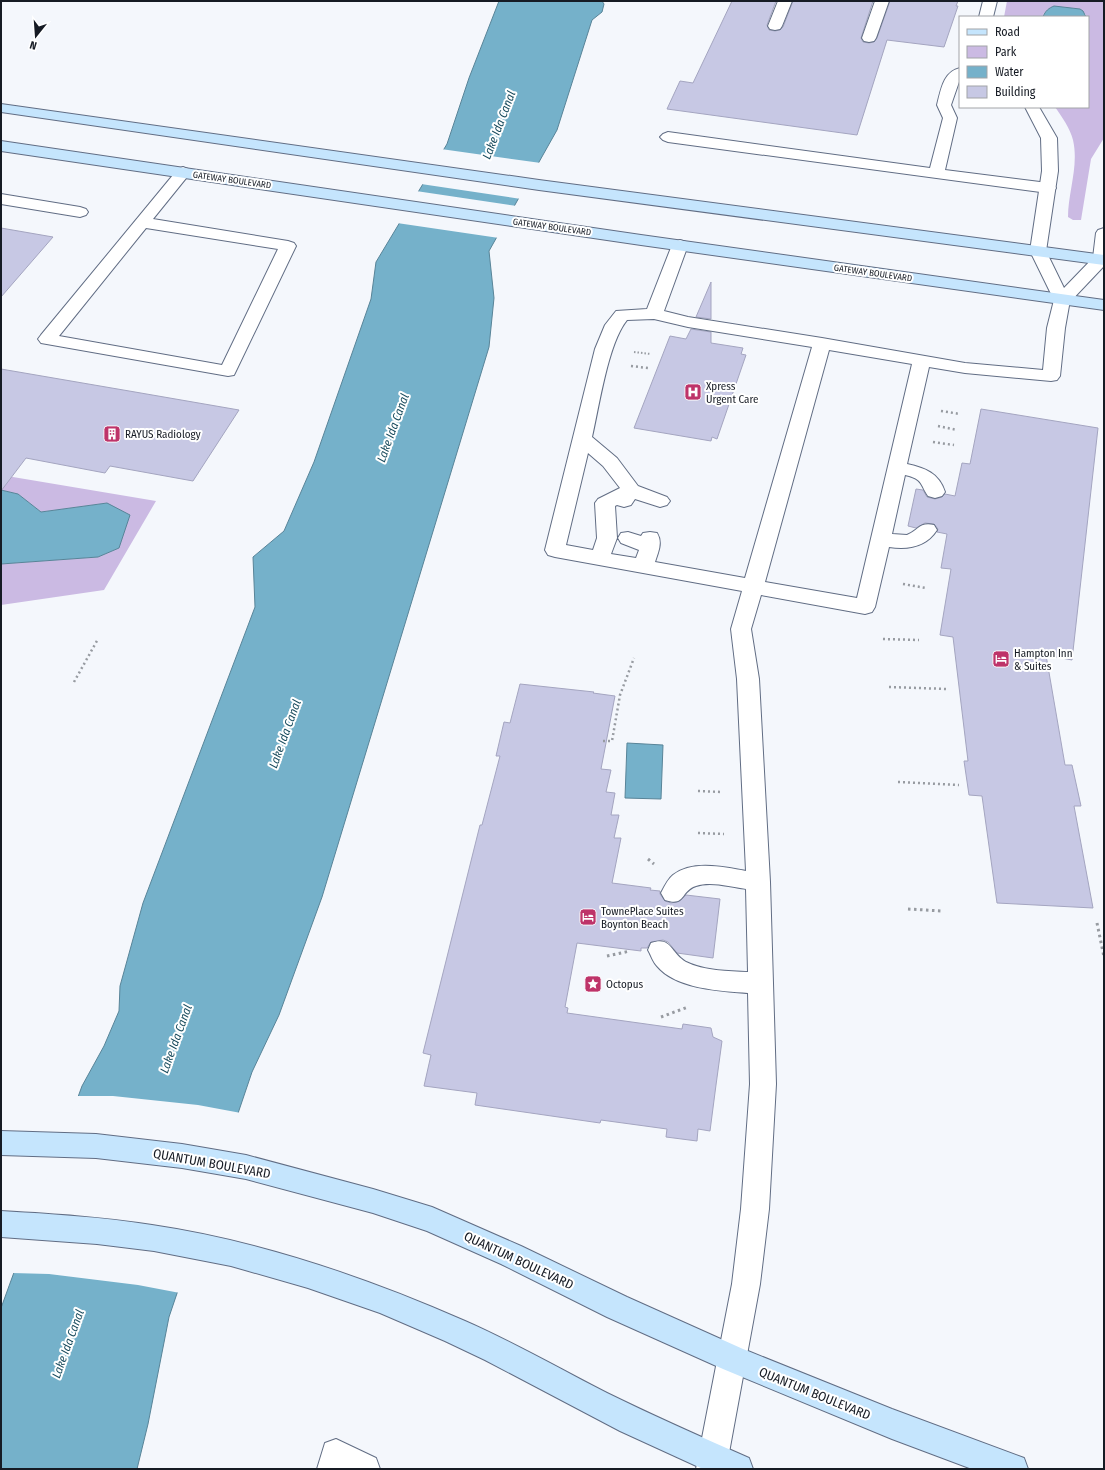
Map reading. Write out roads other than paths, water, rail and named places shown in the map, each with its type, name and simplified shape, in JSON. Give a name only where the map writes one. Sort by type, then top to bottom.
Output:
[{"type":"main road","points":[[1,108],[539,185],[1103,260]]},
{"type":"main road","name":"GATEWAY BOULEVARD","points":[[1,146],[519,222],[1104,305]]},
{"type":"main road","name":"QUANTUM BOULEVARD","points":[[1,1143],[96,1146],[182,1156],[246,1167],[373,1201],[432,1220],[511,1255],[617,1306],[733,1359],[892,1424],[1013,1469]]},
{"type":"main road","points":[[1,1224],[65,1228],[154,1238],[265,1261],[362,1294],[455,1331],[720,1465]]},
{"type":"street","points":[[775,26],[785,1]]},
{"type":"street","points":[[868,38],[882,1]]},
{"type":"street","points":[[986,16],[990,1]]},
{"type":"street","points":[[936,174],[950,118],[944,105],[952,78],[959,72]]},
{"type":"street","points":[[1033,108],[1049,138],[1050,171],[1038,251],[1062,300]]},
{"type":"street","points":[[668,137],[1048,188]]},
{"type":"street","points":[[142,222],[288,246],[228,370],[47,339],[142,222],[183,172]]},
{"type":"street","points":[[1,199],[80,212]]},
{"type":"street","points":[[922,360],[865,607],[555,550],[604,349],[614,325],[622,315],[654,314],[688,322],[822,343],[922,360],[965,368],[1051,376],[1056,328],[1062,300],[1103,260],[1104,233]]},
{"type":"street","points":[[654,314],[680,245]]},
{"type":"street","points":[[720,1465],[733,1359],[746,1284],[753,1224],[763,1092],[759,983],[758,882],[748,679],[741,629],[822,343]]},
{"type":"street","points":[[582,439],[610,462],[640,499],[605,502],[608,538],[600,558]]},
{"type":"street","points":[[897,468],[919,472],[928,478],[934,485],[936,492]]},
{"type":"street","points":[[880,539],[910,542],[916,540],[927,530]]},
{"type":"street","points":[[628,538],[656,541],[644,566]]},
{"type":"street","points":[[673,893],[682,881],[694,875],[711,875],[758,882]]},
{"type":"street","points":[[660,950],[667,961],[690,975],[712,979],[759,983]]},
{"type":"street","points":[[332,1469],[336,1454],[365,1469]]},
{"type":"water","name":"Lake Ida Canal","points":[[499,1],[602,1],[604,4],[602,12],[592,20],[557,130],[489,251],[494,298],[489,347],[322,897],[279,1015],[252,1072],[169,1317],[148,1424],[137,1469],[1,1469],[1,1308],[82,1086],[104,1046],[119,1011],[120,986],[143,903],[255,607],[253,557],[284,531],[314,462],[371,299],[376,262],[447,144],[469,78]]},
{"type":"water","points":[[1054,6],[1080,9],[1086,16],[1044,16],[1050,8]]},
{"type":"water","points":[[1,490],[18,494],[41,512],[107,503],[130,515],[119,548],[98,557],[1,564]]},
{"type":"water","points":[[627,743],[663,745],[661,799],[625,798]]},
{"type":"place","name":"Xpress Urgent Care","points":[[693,392]]},
{"type":"place","name":"RAYUS Radiology","points":[[112,434]]},
{"type":"place","name":"Hampton Inn & Suites","points":[[1001,659]]},
{"type":"place","name":"TownePlace Suites Boynton Beach","points":[[588,917]]},
{"type":"place","name":"Octopus","points":[[593,984]]}]
